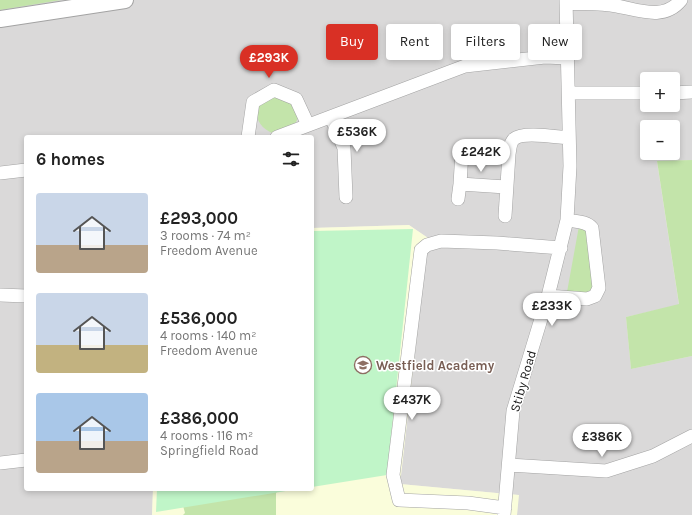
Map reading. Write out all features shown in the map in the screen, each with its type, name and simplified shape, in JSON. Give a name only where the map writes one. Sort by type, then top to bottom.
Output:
[{"type":"street","points":[[0,19],[125,0]]},
{"type":"street","points":[[566,2],[618,6],[639,12],[652,13],[671,9],[681,0]]},
{"type":"street","name":"Stiby Road","points":[[566,2],[567,24]]},
{"type":"street","points":[[283,135],[465,66],[528,59]]},
{"type":"street","name":"Stiby Road","points":[[504,511],[513,411],[548,296],[567,220],[570,166],[568,138],[568,60]]},
{"type":"street","points":[[248,135],[253,102],[274,90],[296,99],[308,125]]},
{"type":"street","points":[[680,92],[692,92]]},
{"type":"street","points":[[569,93],[640,93]]},
{"type":"street","points":[[331,117],[344,148],[346,197]]},
{"type":"street","points":[[505,216],[510,146],[514,139],[521,135],[568,138]]},
{"type":"street","points":[[458,198],[462,152]]},
{"type":"street","points":[[0,173],[24,170]]},
{"type":"street","points":[[460,184],[506,187]]},
{"type":"street","points":[[548,296],[587,299],[595,296],[599,288],[592,228],[585,223],[567,220]]},
{"type":"street","points":[[504,511],[468,503],[399,500],[393,475],[421,250],[427,245],[441,242],[497,243],[561,248]]},
{"type":"street","points":[[0,295],[24,296]]},
{"type":"street","points":[[509,465],[606,471],[653,456],[692,436]]},
{"type":"street","points":[[0,463],[24,460]]},
{"type":"shaded area","points":[[0,0],[692,0],[692,160],[657,162],[679,305],[626,317],[631,369],[692,356],[692,515],[517,515],[518,495],[400,484],[428,238],[409,225],[314,228],[314,135],[24,135],[24,491],[153,491],[152,515],[0,515]]},
{"type":"shaded area","name":"Westfield Academy","points":[[409,225],[428,238],[400,484],[519,495],[517,515],[152,515],[153,491],[314,491],[314,228]]},
{"type":"green space","points":[[0,0],[61,0],[0,10]]},
{"type":"green space","points":[[290,93],[298,118],[295,124],[272,133],[262,126],[257,118],[257,107],[259,102],[262,96]]},
{"type":"green space","points":[[692,160],[692,356],[631,369],[626,317],[679,304],[657,161]]},
{"type":"green space","points":[[579,226],[585,227],[595,285],[589,293],[567,292]]},
{"type":"green space","points":[[413,229],[387,475],[314,487],[314,231]]},
{"type":"green space","points":[[157,491],[286,491],[156,512]]},
{"type":"green space","points":[[265,491],[278,491],[276,493],[276,515],[183,515],[185,513],[182,502]]},
{"type":"place","name":"Westfield Academy","points":[[363,365]]}]
